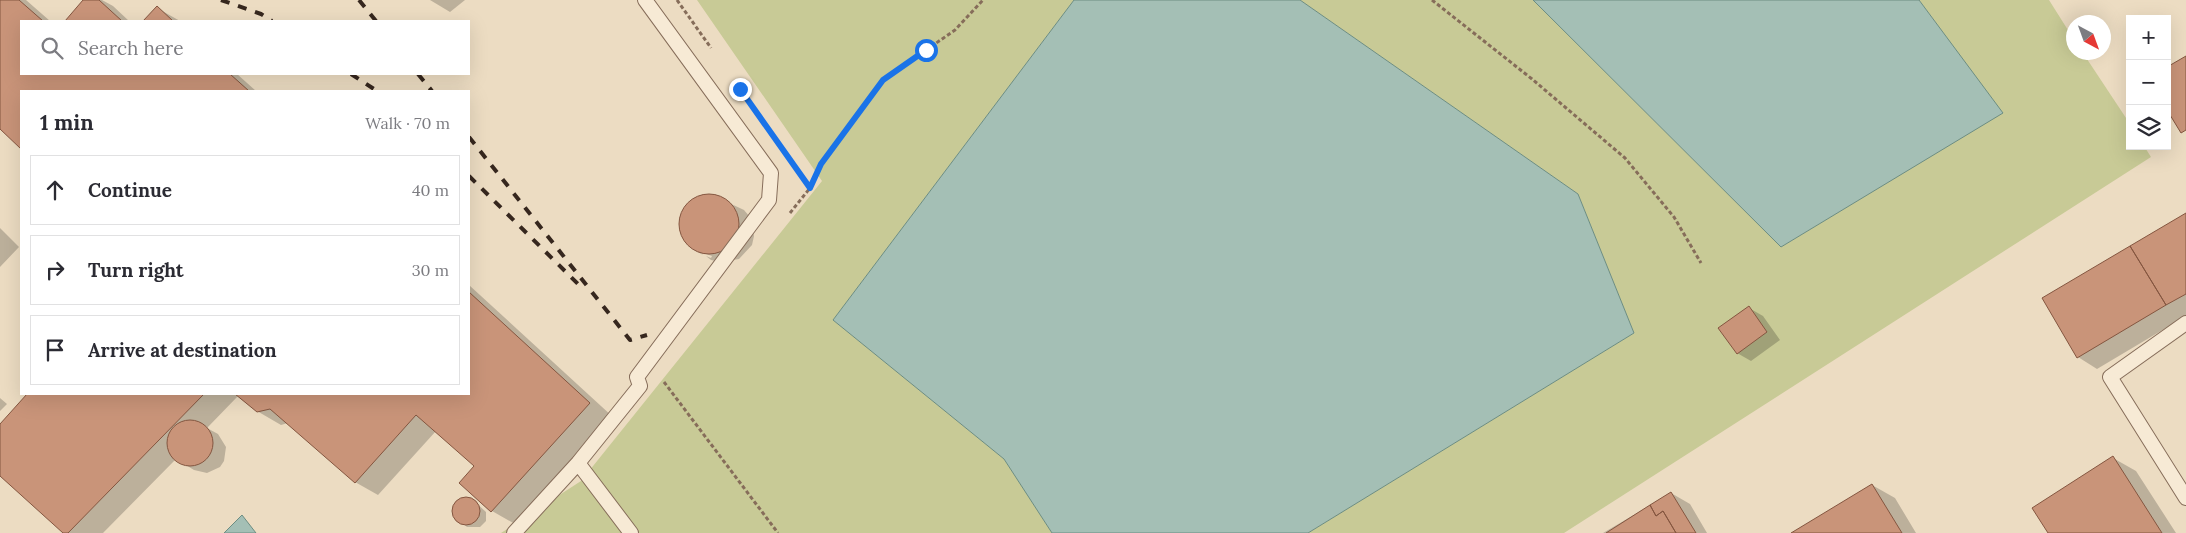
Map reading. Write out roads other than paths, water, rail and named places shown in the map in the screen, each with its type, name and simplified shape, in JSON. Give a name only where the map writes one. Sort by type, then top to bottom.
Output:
[{"type":"lane","points":[[514,533],[578,463],[640,386],[637,377],[769,200],[770,173],[645,0]]},
{"type":"lane","points":[[2186,323],[2110,378],[2186,498]]},
{"type":"lane","points":[[578,463],[631,533]]},
{"type":"railway","points":[[221,0],[261,14],[270,20]]},
{"type":"railway","points":[[359,0],[375,20]]},
{"type":"railway","points":[[353,75],[375,90]]},
{"type":"railway","points":[[419,75],[431,90]]},
{"type":"railway","points":[[470,138],[630,340],[647,335]]},
{"type":"railway","points":[[470,177],[580,286]]}]
